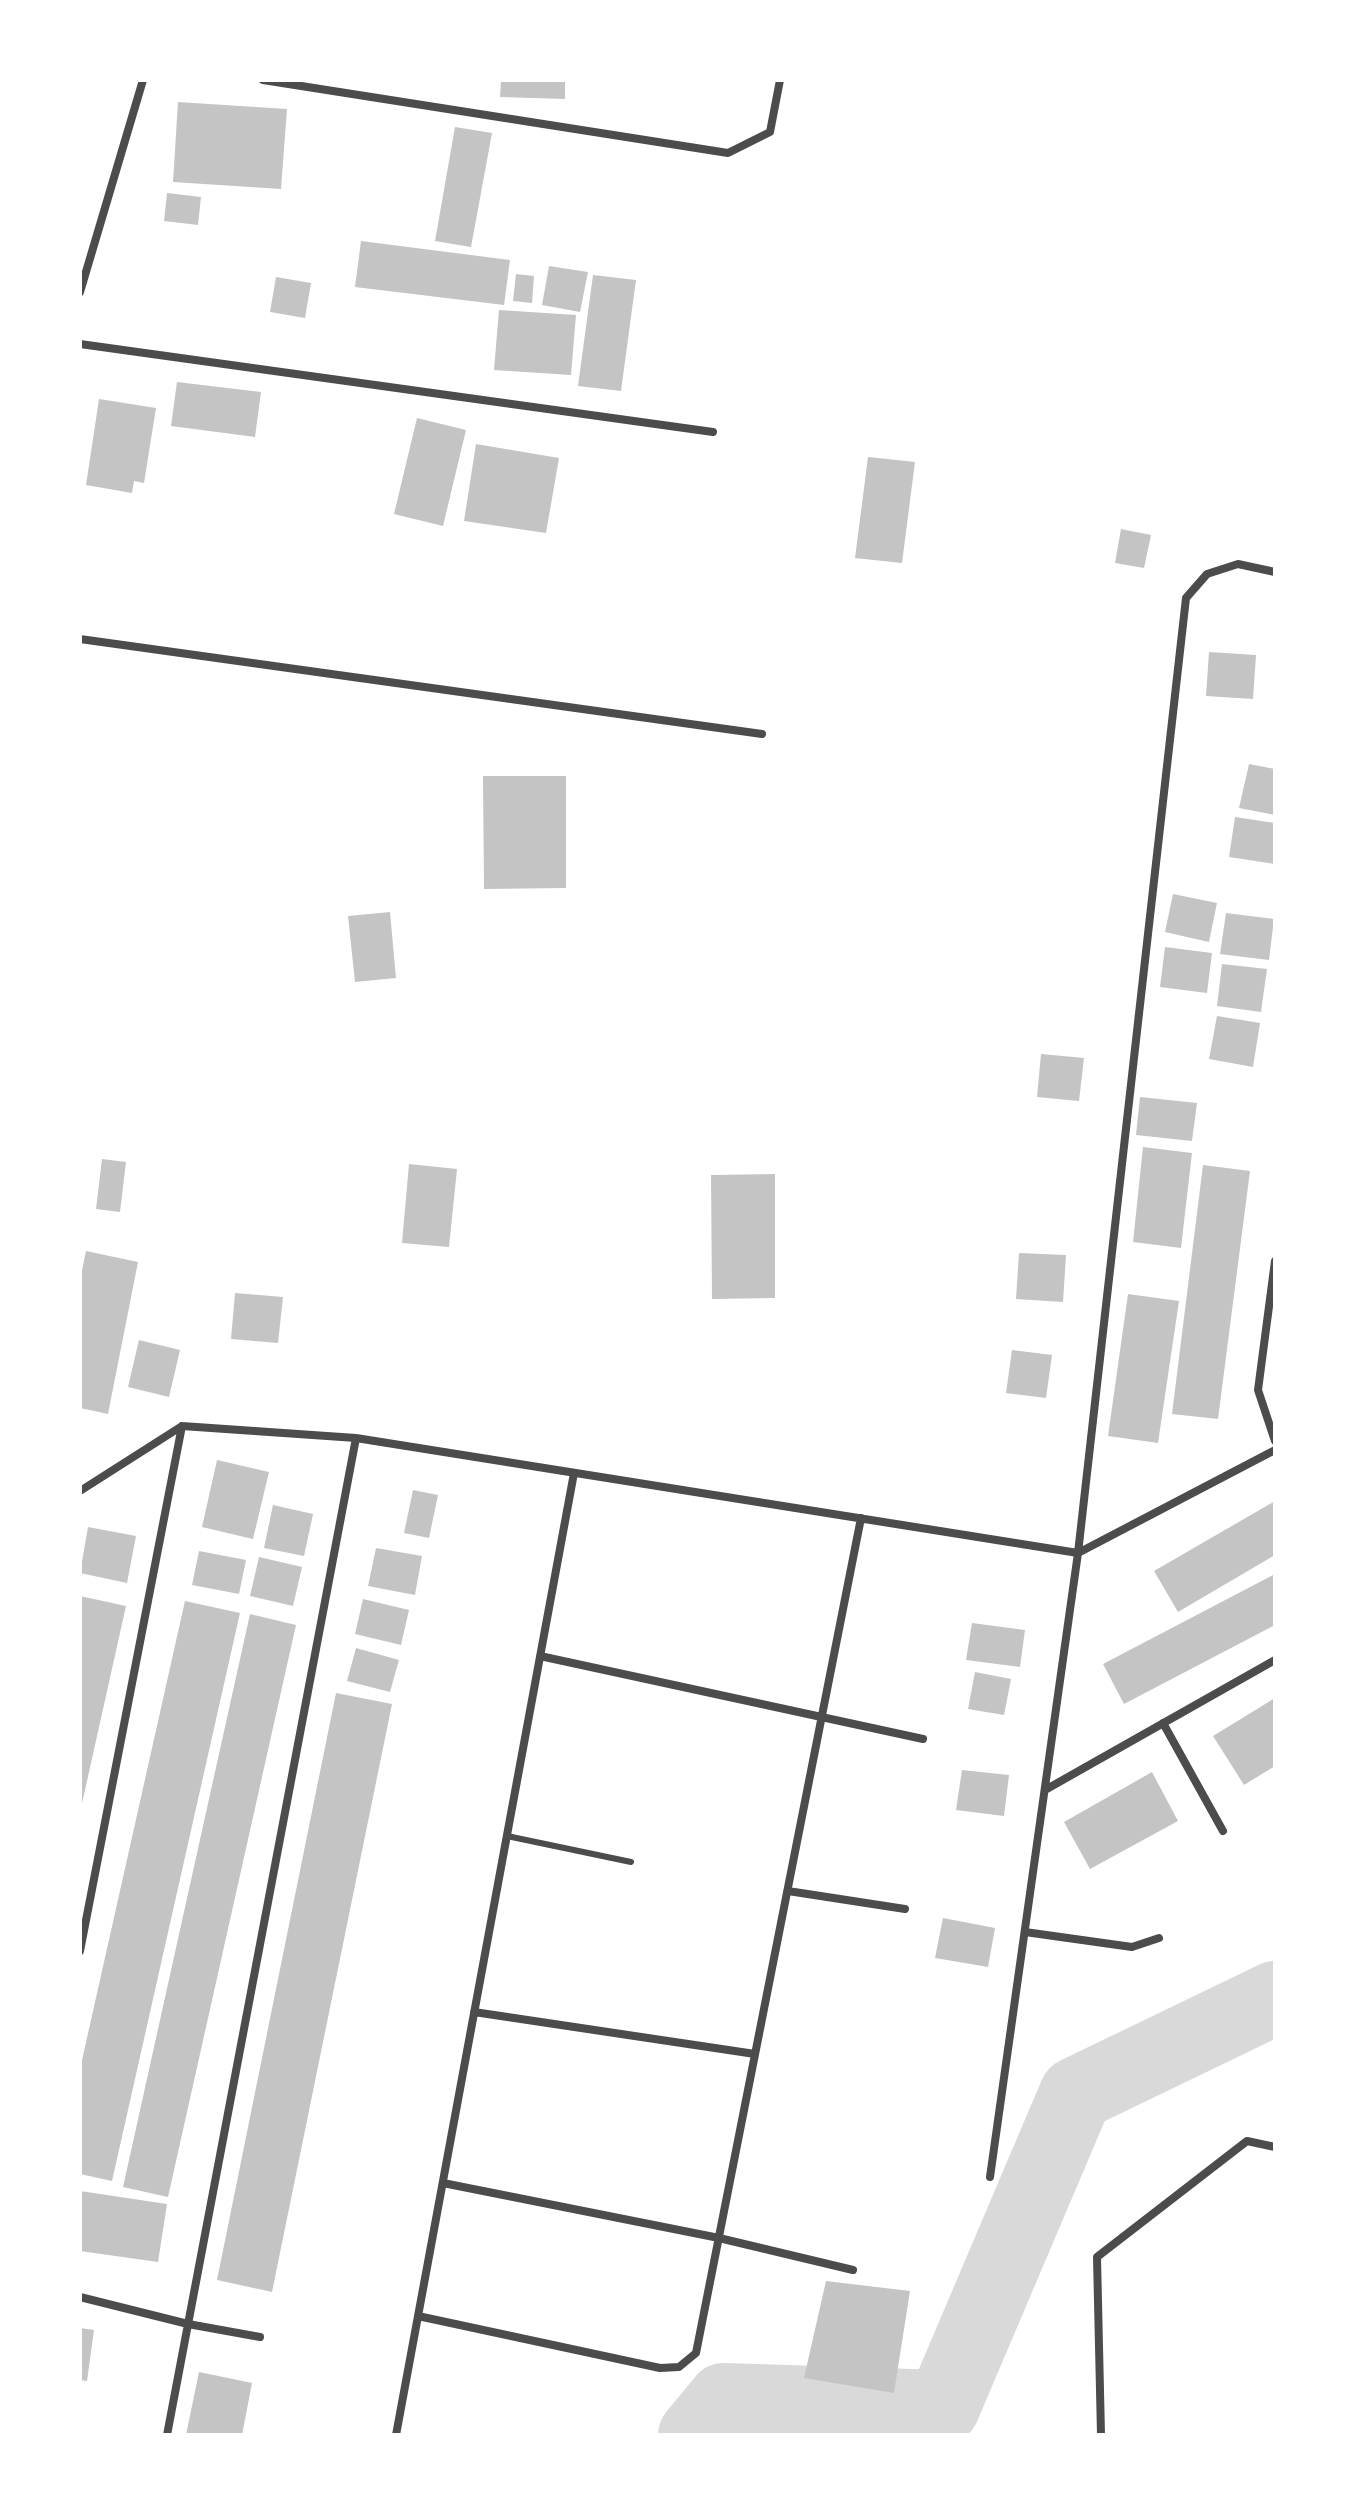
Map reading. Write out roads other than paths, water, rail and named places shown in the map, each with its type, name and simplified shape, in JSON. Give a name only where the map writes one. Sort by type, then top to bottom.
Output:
[{"type":"street","points":[[80,292],[143,80]]},
{"type":"street","points":[[263,80],[728,153],[770,132],[780,80]]},
{"type":"street","points":[[80,344],[713,432]]},
{"type":"street","points":[[990,2177],[1078,1553],[1186,598],[1207,574],[1238,564],[1275,572]]},
{"type":"street","points":[[80,639],[762,734]]},
{"type":"street","points":[[1275,1261],[1258,1390],[1275,1441]]},
{"type":"street","points":[[80,1491],[182,1426],[356,1438],[1078,1553],[1275,1450]]},
{"type":"street","points":[[80,1951],[182,1426]]},
{"type":"street","points":[[167,2435],[356,1438]]},
{"type":"street","points":[[396,2435],[574,1473]]},
{"type":"street","points":[[418,2316],[660,2368],[679,2367],[696,2353],[861,1518]]},
{"type":"street","points":[[540,1656],[923,1739]]},
{"type":"street","points":[[1045,1790],[1275,1660]]},
{"type":"street","points":[[1163,1723],[1223,1831]]},
{"type":"street","points":[[788,1891],[905,1909]]},
{"type":"street","points":[[1025,1932],[1132,1947],[1159,1938]]},
{"type":"street","points":[[474,2012],[755,2054]]},
{"type":"street","points":[[1101,2435],[1097,2257],[1247,2141],[1275,2147]]},
{"type":"street","points":[[443,2183],[719,2238],[853,2270]]},
{"type":"street","points":[[80,2297],[188,2324],[260,2337]]},
{"type":"lane","points":[[507,1836],[631,1862]]},
{"type":"waterway","points":[[695,2435],[724,2400],[943,2407],[1076,2094],[1275,1998]]}]
